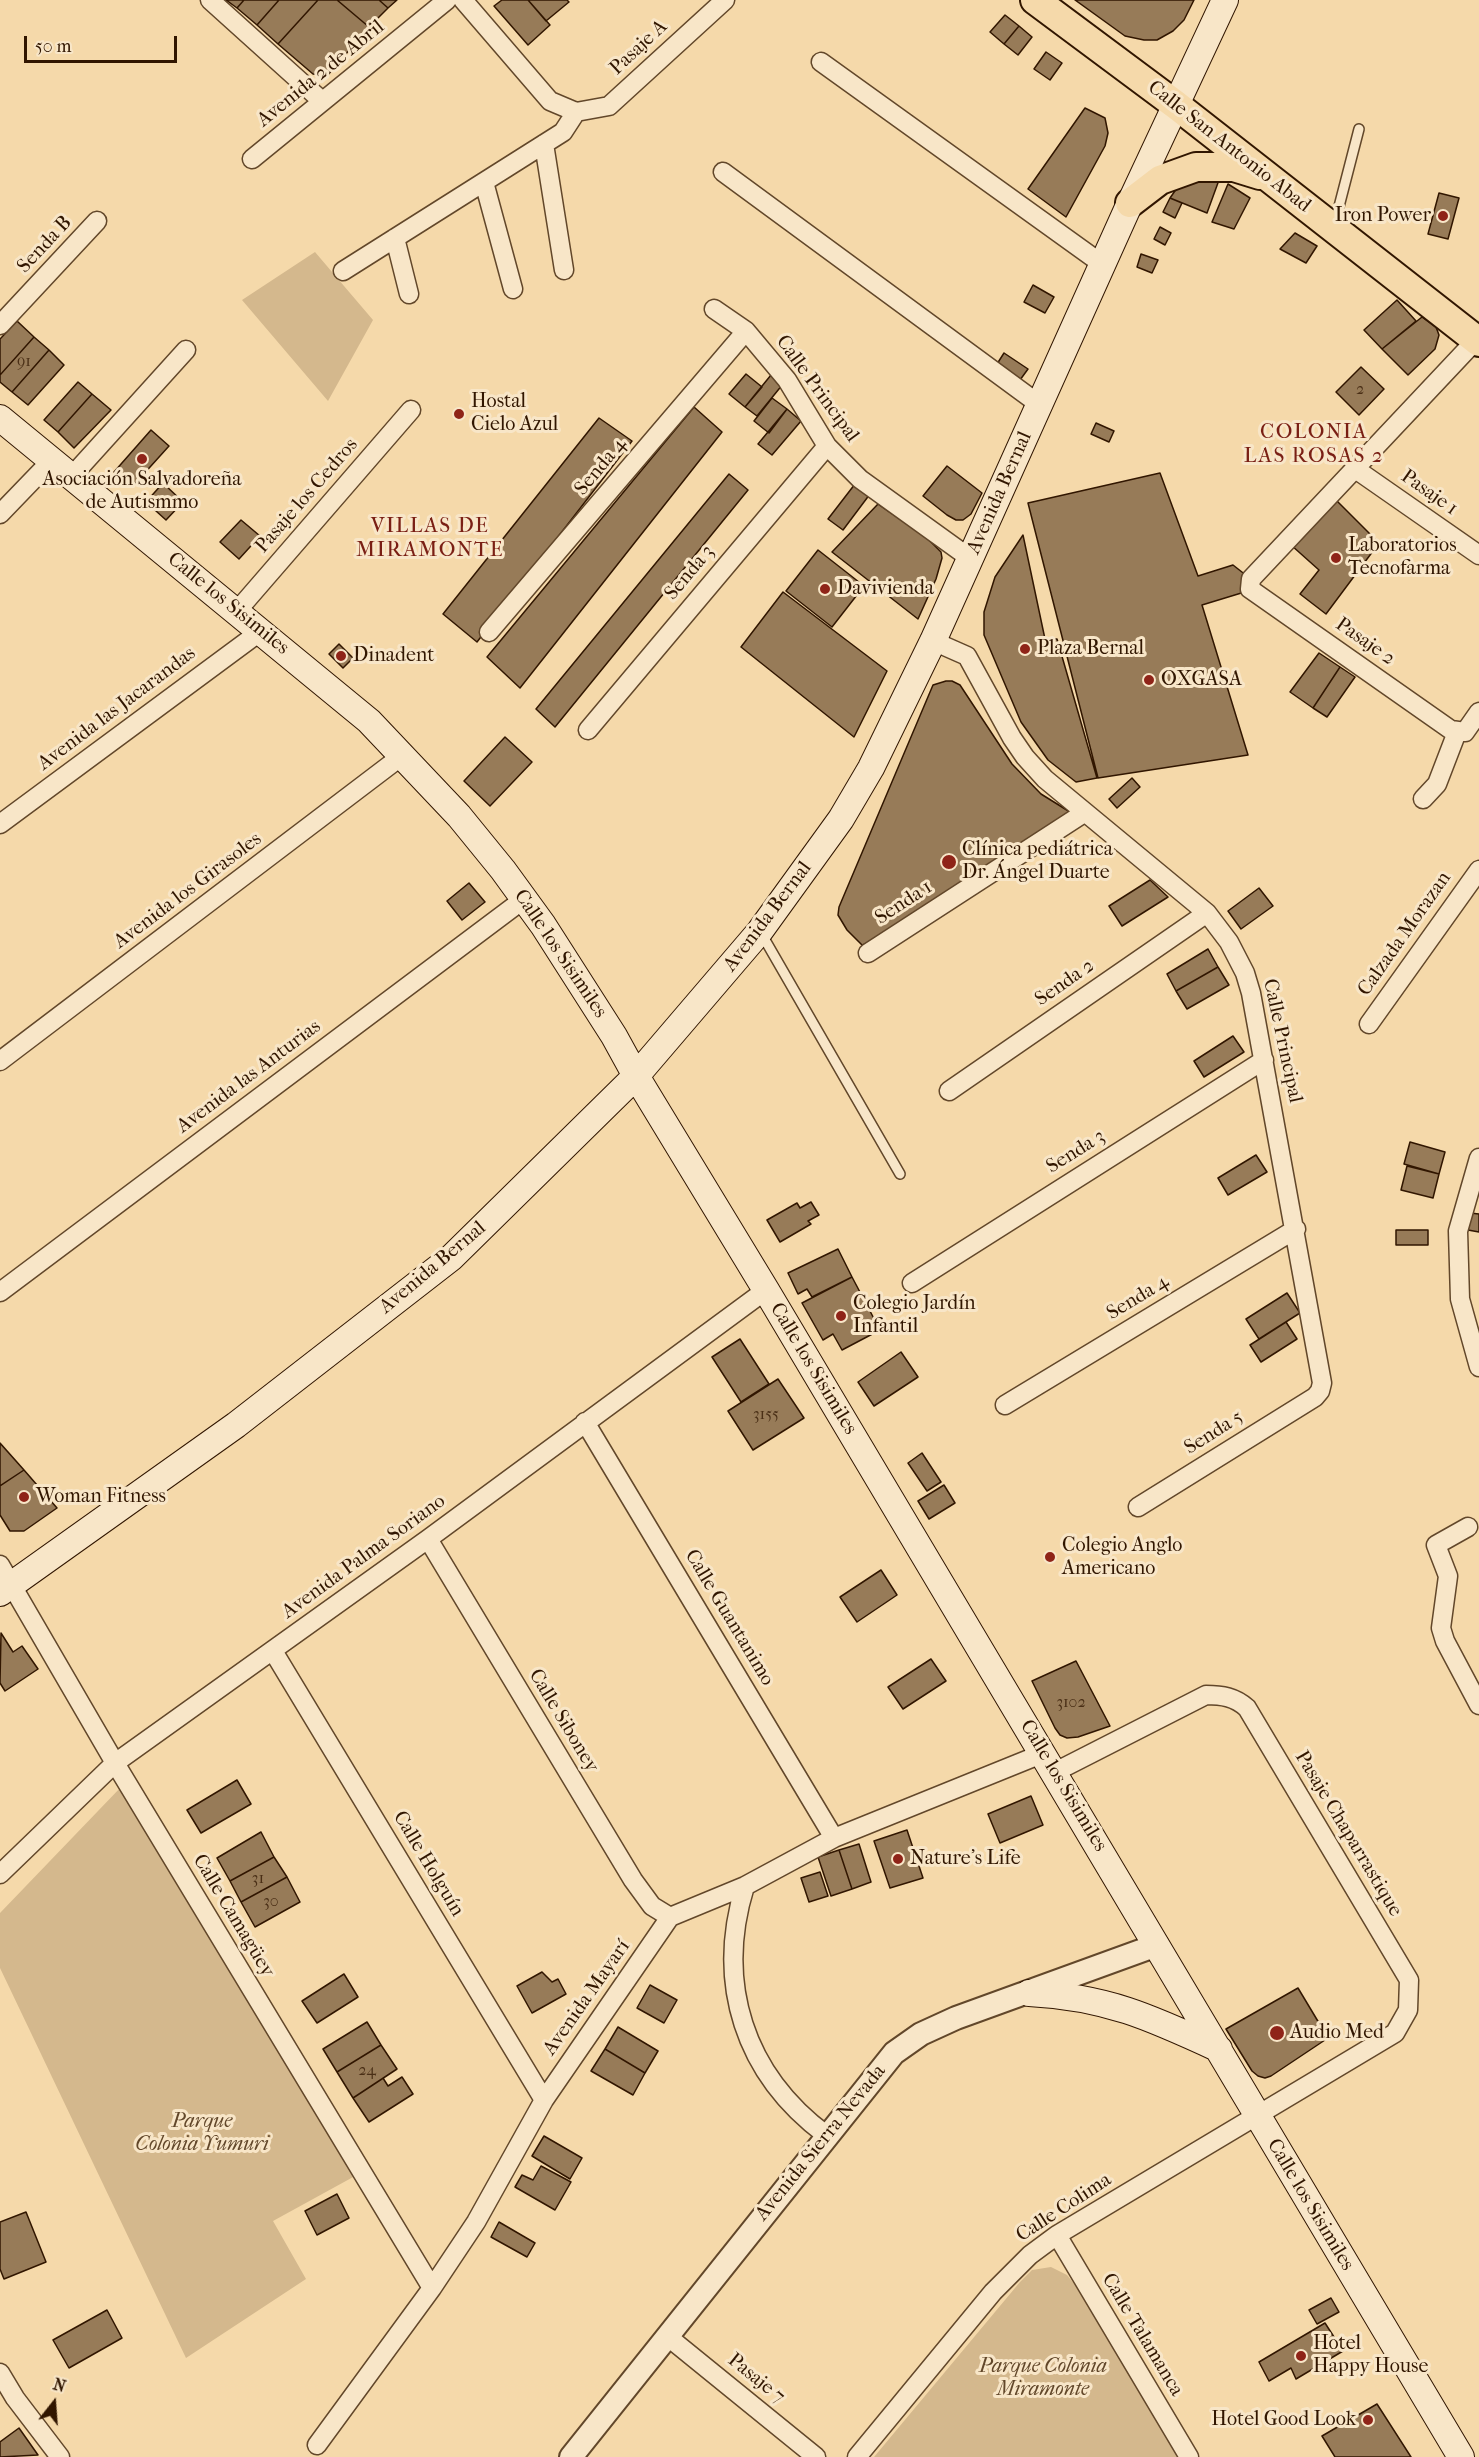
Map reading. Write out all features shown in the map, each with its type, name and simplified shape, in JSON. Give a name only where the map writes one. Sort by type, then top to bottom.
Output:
[{"type":"main road","name":"Calle San Antonio Abad","points":[[1035,0],[1176,105],[1478,341]]},
{"type":"main road","name":"Avenida Bernal","points":[[4,1581],[236,1425],[451,1258],[636,1076],[760,931],[841,819],[871,768],[971,559],[1102,264],[1225,0]]},
{"type":"main road","points":[[1130,203],[1160,180],[1196,167],[1234,167],[1270,178]]},
{"type":"main road","name":"Calle los Sisimiles","points":[[0,418],[360,713],[403,755],[459,816],[524,899],[608,1027],[1461,2457]]},
{"type":"main road","points":[[1029,1993],[1066,1995],[1124,2008],[1145,2015],[1219,2049]]},
{"type":"street","points":[[210,0],[322,101]]},
{"type":"street","name":"Avenida 2 de Abril","points":[[252,159],[447,0]]},
{"type":"street","points":[[343,271],[563,132],[576,112],[550,101],[463,0]]},
{"type":"street","name":"Pasaje A","points":[[576,112],[609,106],[725,0]]},
{"type":"street","points":[[821,62],[1102,264]]},
{"type":"street","points":[[544,144],[564,270]]},
{"type":"street","points":[[723,172],[1040,405]]},
{"type":"street","points":[[484,182],[513,289]]},
{"type":"street","name":"Senda B","points":[[0,325],[97,221]]},
{"type":"street","points":[[395,238],[409,294]]},
{"type":"street","name":"Calle Principal","points":[[714,309],[746,331],[787,380],[827,446],[860,479],[971,559]]},
{"type":"street","name":"Senda 4","points":[[489,632],[746,331]]},
{"type":"street","points":[[1354,468],[1478,341]]},
{"type":"street","points":[[72,476],[186,350]]},
{"type":"street","name":"Pasaje los Cedros","points":[[237,611],[411,410]]},
{"type":"street","name":"Senda 3","points":[[588,730],[827,446]]},
{"type":"street","points":[[0,514],[52,460]]},
{"type":"street","name":"Pasaje 1","points":[[1354,468],[1479,555]]},
{"type":"street","name":"Pasaje 2","points":[[1354,468],[1251,579],[1250,589],[1461,732]]},
{"type":"street","name":"Avenida las Jacarandas","points":[[0,824],[261,631]]},
{"type":"street","name":"Calle Principal","points":[[933,641],[967,656],[1002,721],[1025,757],[1084,813],[1207,913],[1229,942],[1245,973],[1251,993],[1296,1229],[1322,1383],[1320,1391],[1315,1396]]},
{"type":"street","points":[[1423,799],[1437,784],[1461,732],[1479,712]]},
{"type":"street","name":"Avenida los Girasoles","points":[[0,1061],[403,755]]},
{"type":"street","name":"Senda 1","points":[[868,953],[1084,813]]},
{"type":"street","name":"Calzada Morazan","points":[[1369,1024],[1479,870]]},
{"type":"street","name":"Avenida las Anturias","points":[[0,1292],[524,899]]},
{"type":"street","name":"Senda 2","points":[[949,1091],[1207,913]]},
{"type":"street","name":"Senda 3","points":[[912,1283],[1264,1060]]},
{"type":"street","points":[[1479,1158],[1458,1231],[1460,1299],[1479,1367]]},
{"type":"street","name":"Senda 4","points":[[1005,1405],[1296,1229]]},
{"type":"street","name":"Avenida Palma Soriano","points":[[0,1874],[115,1763],[428,1539],[766,1290]]},
{"type":"street","name":"Senda 5","points":[[1138,1507],[1315,1396]]},
{"type":"street","name":"Calle Guantanimo","points":[[585,1422],[834,1838]]},
{"type":"street","points":[[1468,1527],[1436,1545],[1448,1576],[1441,1628],[1445,1641],[1479,1705]]},
{"type":"street","name":"Calle Siboney","points":[[428,1539],[633,1880],[652,1906],[670,1917]]},
{"type":"street","name":"Calle Camagüey","points":[[4,1581],[432,2288]]},
{"type":"street","name":"Calle Holguín","points":[[273,1651],[544,2100]]},
{"type":"street","name":"Pasaje Chaparrastique","points":[[1049,1763],[1206,1695],[1229,1697],[1240,1701],[1247,1708],[1409,1980],[1408,2010],[1395,2033],[1256,2115]]},
{"type":"street","points":[[670,1917],[745,1886],[834,1838],[1049,1763]]},
{"type":"street","points":[[745,1886],[736,1913],[732,1952],[735,1991],[744,2028],[771,2080],[796,2110],[826,2135]]},
{"type":"street","name":"Avenida Mayarí","points":[[317,2445],[432,2288],[482,2212],[544,2100],[670,1917]]},
{"type":"street","name":"Avenida Sierra Nevada","points":[[571,2457],[826,2135],[883,2065],[907,2043],[956,2018],[1157,1945]]},
{"type":"street","name":"Calle Colima","points":[[857,2457],[993,2292],[1029,2255],[1057,2235],[1256,2115]]},
{"type":"street","name":"Calle Talamanca","points":[[1057,2235],[1188,2457]]},
{"type":"street","name":"Pasaje 7","points":[[667,2336],[816,2457]]},
{"type":"street","points":[[0,2373],[15,2398],[60,2457]]},
{"type":"lane","points":[[1333,227],[1359,129]]},
{"type":"lane","points":[[760,931],[900,1174]]},
{"type":"green space","points":[[315,252],[373,320],[328,401],[242,300]]},
{"type":"green space","name":"Parque Colonia Yumuri","points":[[122,1786],[355,2176],[273,2221],[306,2279],[186,2358],[0,1968],[0,1913]]},
{"type":"green space","name":"Parque Colonia Miramonte","points":[[1051,2267],[1067,2275],[1090,2303],[1178,2457],[874,2457],[1020,2282],[1032,2270]]},
{"type":"building","points":[[226,0],[244,0],[237,8]]},
{"type":"building","points":[[244,0],[279,0],[257,25],[237,8]]},
{"type":"building","points":[[279,0],[318,0],[278,44],[257,25]]},
{"type":"building","points":[[318,0],[337,0],[369,27],[327,76],[313,74],[278,44]]},
{"type":"building","points":[[337,0],[379,0],[388,8],[369,27]]},
{"type":"building","points":[[379,0],[397,0],[388,8]]},
{"type":"building","points":[[502,0],[528,0],[550,25],[528,45],[494,6]]},
{"type":"building","points":[[528,0],[567,0],[569,2],[546,21]]},
{"type":"building","points":[[1075,0],[1194,0],[1184,20],[1173,31],[1157,40],[1144,40],[1125,36]]},
{"type":"building","points":[[1005,15],[1019,26],[1004,44],[990,32]]},
{"type":"building","points":[[1019,26],[1032,37],[1018,55],[1004,44]]},
{"type":"building","points":[[1046,52],[1062,63],[1050,80],[1034,69]]},
{"type":"building","points":[[1085,108],[1105,118],[1108,133],[1105,146],[1066,217],[1028,189]]},
{"type":"building","points":[[1202,177],[1219,180],[1207,213],[1170,198],[1177,188]]},
{"type":"building","points":[[1228,184],[1250,198],[1234,229],[1212,222]]},
{"type":"building","name":"Iron Power","points":[[1439,193],[1459,198],[1448,239],[1428,234]]},
{"type":"building","points":[[1170,198],[1182,203],[1175,218],[1163,212]]},
{"type":"building","points":[[1160,227],[1171,233],[1165,245],[1154,239]]},
{"type":"building","points":[[1295,233],[1317,246],[1306,263],[1280,249]]},
{"type":"building","points":[[1141,254],[1158,260],[1152,273],[1137,267]]},
{"type":"building","points":[[1033,285],[1054,297],[1045,313],[1024,302]]},
{"type":"building","points":[[1397,300],[1416,321],[1382,349],[1364,330]]},
{"type":"building","points":[[1422,317],[1436,327],[1439,335],[1435,349],[1408,375],[1382,349]]},
{"type":"building","points":[[17,321],[34,337],[0,375],[0,339]]},
{"type":"building","points":[[34,337],[49,350],[12,392],[0,382],[0,375]]},
{"type":"building","points":[[49,350],[64,365],[28,405],[12,392]]},
{"type":"building","points":[[1004,353],[1028,369],[1020,380],[997,364]]},
{"type":"building","points":[[1361,367],[1384,389],[1359,415],[1336,392]]},
{"type":"building","points":[[746,374],[762,387],[745,407],[729,394]]},
{"type":"building","points":[[771,375],[783,384],[757,416],[745,407]]},
{"type":"building","points":[[78,382],[92,394],[58,432],[44,420]]},
{"type":"building","points":[[92,394],[111,410],[74,448],[58,432]]},
{"type":"building","points":[[772,398],[787,409],[769,433],[754,421]]},
{"type":"building","points":[[694,407],[722,432],[520,688],[487,657]]},
{"type":"building","points":[[787,409],[801,421],[772,455],[758,444]]},
{"type":"building","points":[[599,418],[632,441],[477,642],[443,614]]},
{"type":"building","points":[[1096,423],[1114,431],[1109,442],[1091,434]]},
{"type":"building","name":"Asociación Salvadoreña de Autismmo","points":[[151,430],[169,446],[132,487],[114,472]]},
{"type":"building","points":[[947,466],[982,493],[971,514],[963,520],[956,520],[947,515],[923,496]]},
{"type":"building","name":"OXGASA","points":[[1160,473],[1198,576],[1233,565],[1261,587],[1202,605],[1248,755],[1098,778],[1028,503]]},
{"type":"building","points":[[729,474],[748,490],[555,727],[536,709]]},
{"type":"building","points":[[163,483],[183,502],[166,520],[146,502]]},
{"type":"building","points":[[855,484],[870,494],[843,530],[828,519]]},
{"type":"building","name":"Laboratorios Tecnofarma","points":[[1337,501],[1379,543],[1326,614],[1300,594],[1319,570],[1291,545]]},
{"type":"building","points":[[878,504],[927,538],[941,552],[942,558],[936,579],[918,619],[832,552]]},
{"type":"building","points":[[241,520],[260,536],[239,559],[220,542]]},
{"type":"building","name":"Plaza Bernal","points":[[1023,535],[1045,639],[1057,639],[1097,778],[1076,782],[1048,760],[1021,722],[984,635],[984,612],[995,577]]},
{"type":"building","name":"Davivienda","points":[[818,550],[864,586],[832,627],[786,591]]},
{"type":"building","points":[[783,592],[887,671],[854,737],[741,647]]},
{"type":"building","name":"Dinadent","points":[[339,644],[353,658],[343,668],[329,654]]},
{"type":"building","points":[[1319,653],[1340,667],[1313,708],[1290,692]]},
{"type":"building","points":[[1340,667],[1355,677],[1327,717],[1313,708]]},
{"type":"building","points":[[946,681],[960,685],[1012,764],[1041,794],[1070,812],[870,943],[862,945],[847,930],[838,915],[839,907],[933,685]]},
{"type":"building","points":[[505,737],[532,762],[490,806],[464,781]]},
{"type":"building","points":[[1132,778],[1140,787],[1117,808],[1109,799]]},
{"type":"building","points":[[1150,880],[1168,897],[1122,926],[1109,906]]},
{"type":"building","points":[[469,883],[485,902],[462,920],[447,901]]},
{"type":"building","points":[[1259,888],[1273,906],[1241,929],[1228,911]]},
{"type":"building","points":[[1208,949],[1218,967],[1176,991],[1167,974]]},
{"type":"building","points":[[1218,967],[1229,985],[1187,1009],[1176,991]]},
{"type":"building","points":[[1233,1036],[1244,1052],[1204,1077],[1194,1061]]},
{"type":"building","points":[[1410,1142],[1445,1152],[1439,1174],[1404,1164]]},
{"type":"building","points":[[1256,1155],[1267,1172],[1228,1195],[1218,1178]]},
{"type":"building","points":[[1407,1166],[1439,1174],[1433,1198],[1401,1190]]},
{"type":"building","points":[[811,1202],[819,1215],[808,1221],[811,1224],[780,1242],[767,1220],[797,1203],[800,1208]]},
{"type":"building","points":[[1470,1213],[1479,1214],[1479,1232],[1468,1230]]},
{"type":"building","points":[[1396,1230],[1428,1230],[1428,1245],[1396,1245]]},
{"type":"building","points":[[838,1249],[852,1277],[812,1297],[807,1289],[798,1294],[788,1273]]},
{"type":"building","name":"Colegio Jardín Infantil","points":[[852,1277],[880,1330],[842,1350],[833,1334],[823,1340],[802,1303]]},
{"type":"building","points":[[1287,1293],[1300,1313],[1259,1339],[1246,1319]]},
{"type":"building","points":[[1286,1322],[1297,1339],[1261,1362],[1250,1345]]},
{"type":"building","points":[[740,1339],[769,1384],[741,1402],[712,1357]]},
{"type":"building","points":[[901,1352],[918,1377],[874,1406],[858,1382]]},
{"type":"building","points":[[778,1379],[804,1418],[753,1450],[728,1411]]},
{"type":"building","points":[[0,1443],[24,1470],[0,1486]]},
{"type":"building","points":[[922,1453],[941,1482],[927,1491],[908,1463]]},
{"type":"building","name":"Woman Fitness","points":[[24,1470],[57,1508],[24,1531],[10,1531],[0,1515],[0,1486]]},
{"type":"building","points":[[944,1485],[955,1503],[929,1519],[918,1501]]},
{"type":"building","points":[[881,1570],[897,1595],[857,1622],[840,1597]]},
{"type":"building","points":[[1,1633],[13,1652],[22,1646],[38,1669],[5,1691],[0,1683]]},
{"type":"building","points":[[931,1659],[946,1681],[903,1709],[888,1687]]},
{"type":"building","points":[[1076,1661],[1110,1726],[1078,1737],[1067,1738],[1060,1735],[1055,1728],[1032,1681]]},
{"type":"building","points":[[237,1780],[251,1804],[201,1833],[187,1810]]},
{"type":"building","points":[[1031,1796],[1043,1825],[1000,1843],[988,1814]]},
{"type":"building","name":"Nature's Life","points":[[907,1830],[923,1878],[890,1888],[874,1841]]},
{"type":"building","points":[[261,1832],[274,1857],[230,1881],[217,1858]]},
{"type":"building","points":[[859,1844],[871,1882],[852,1889],[839,1850]]},
{"type":"building","points":[[839,1850],[852,1889],[831,1896],[818,1857]]},
{"type":"building","points":[[274,1857],[287,1877],[241,1902],[230,1881]]},
{"type":"building","points":[[820,1872],[828,1896],[809,1902],[801,1878]]},
{"type":"building","points":[[287,1877],[300,1902],[255,1927],[241,1902]]},
{"type":"building","points":[[542,1972],[552,1982],[558,1979],[566,1994],[532,2013],[517,1986]]},
{"type":"building","points":[[344,1974],[358,1997],[317,2023],[302,2001]]},
{"type":"building","points":[[650,1985],[677,2000],[664,2023],[637,2008]]},
{"type":"building","name":"Audio Med","points":[[1298,1988],[1328,2038],[1271,2076],[1265,2078],[1258,2076],[1252,2071],[1226,2029]]},
{"type":"building","points":[[367,2022],[381,2045],[337,2072],[323,2049]]},
{"type":"building","points":[[618,2027],[658,2051],[645,2073],[605,2049]]},
{"type":"building","points":[[381,2045],[397,2069],[353,2098],[337,2072]]},
{"type":"building","points":[[605,2049],[645,2073],[633,2095],[591,2071]]},
{"type":"building","points":[[402,2077],[413,2094],[369,2122],[353,2098],[383,2078],[388,2086]]},
{"type":"building","points":[[544,2136],[582,2158],[570,2179],[532,2156]]},
{"type":"building","points":[[541,2166],[571,2182],[555,2210],[515,2187],[522,2175],[533,2180]]},
{"type":"building","points":[[337,2194],[349,2218],[317,2235],[305,2211]]},
{"type":"building","points":[[26,2212],[46,2262],[4,2279],[0,2269],[0,2222]]},
{"type":"building","points":[[499,2222],[535,2243],[527,2257],[491,2237]]},
{"type":"building","points":[[1331,2298],[1339,2312],[1317,2324],[1309,2310]]},
{"type":"building","points":[[107,2310],[122,2338],[69,2368],[53,2340]]},
{"type":"building","name":"Hotel Happy House","points":[[1325,2323],[1343,2351],[1296,2379],[1291,2368],[1269,2381],[1259,2362]]},
{"type":"building","name":"Hotel Good Look","points":[[1377,2404],[1411,2457],[1335,2457],[1322,2436]]},
{"type":"building","points":[[19,2428],[38,2455],[0,2457],[0,2442]]},
{"type":"place","name":"Iron Power","points":[[1443,216]]},
{"type":"place","name":"Hostal Cielo Azul","points":[[459,414]]},
{"type":"place","name":"Asociación Salvadoreña de Autismmo","points":[[142,459]]},
{"type":"place","name":"Laboratorios Tecnofarma","points":[[1336,558]]},
{"type":"place","name":"Davivienda","points":[[825,589]]},
{"type":"place","name":"Plaza Bernal","points":[[1025,649]]},
{"type":"place","name":"Dinadent","points":[[341,656]]},
{"type":"place","name":"OXGASA","points":[[1149,680]]},
{"type":"place","name":"Clínica pediátrica Dr. Ángel Duarte","points":[[949,862]]},
{"type":"place","name":"Colegio Jardín Infantil","points":[[841,1316]]},
{"type":"place","name":"Woman Fitness","points":[[24,1497]]},
{"type":"place","name":"Colegio Anglo Americano","points":[[1050,1557]]},
{"type":"place","name":"Nature's Life","points":[[898,1859]]},
{"type":"place","name":"Audio Med","points":[[1277,2033]]},
{"type":"place","name":"Hotel Happy House","points":[[1301,2356]]},
{"type":"place","name":"Hotel Good Look","points":[[1368,2420]]},
{"type":"district","name":"COLONIA LAS ROSAS 2","points":[[1314,445]]},
{"type":"district","name":"VILLAS DE MIRAMONTE","points":[[430,539]]}]
